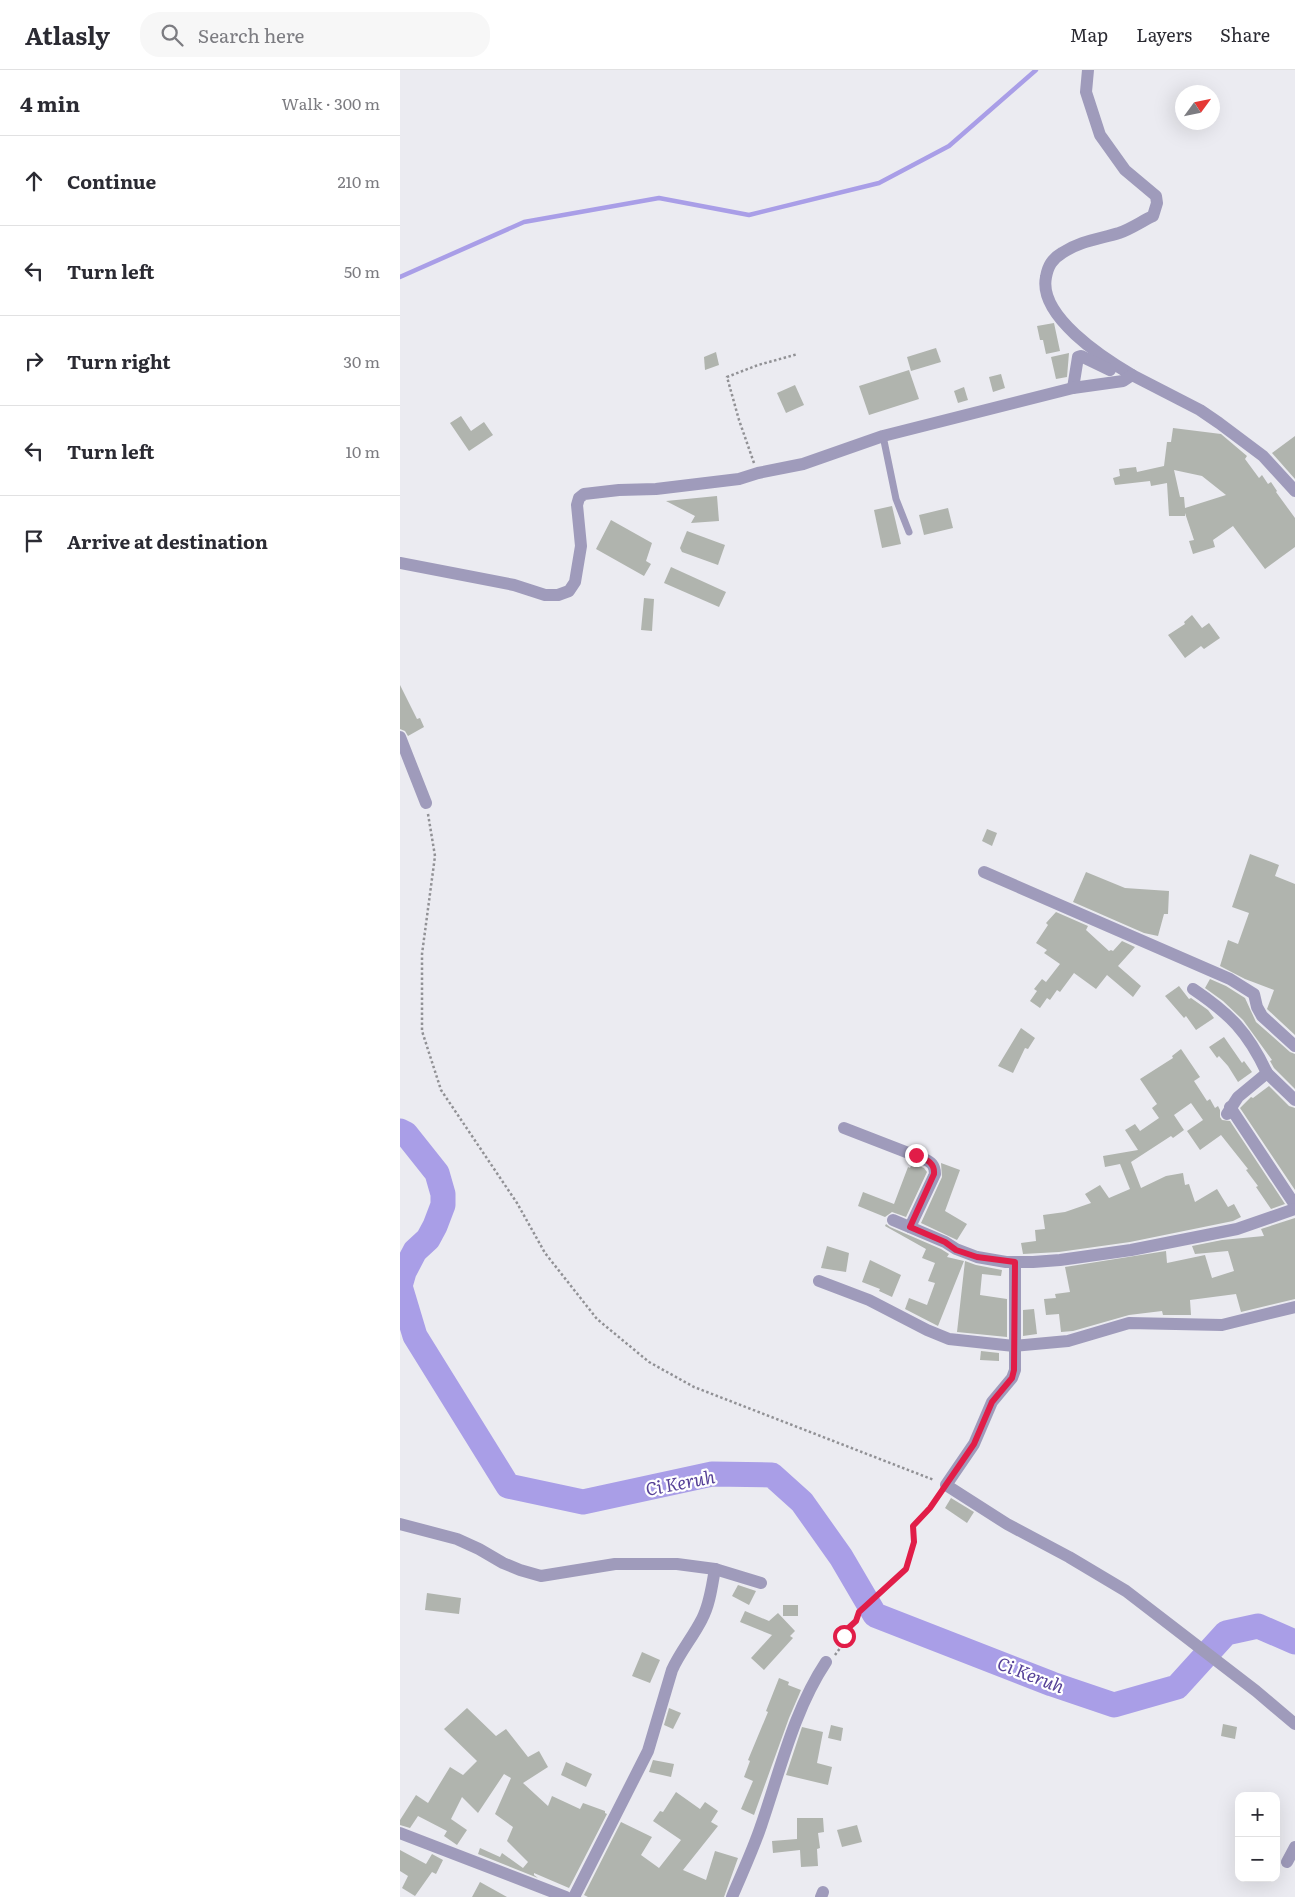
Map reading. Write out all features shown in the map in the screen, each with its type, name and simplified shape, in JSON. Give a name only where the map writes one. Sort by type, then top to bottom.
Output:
[{"type":"street","points":[[1088,70],[1086,92],[1100,135],[1125,170],[1156,196],[1157,203],[1153,216],[1120,233],[1078,244],[1060,255],[1048,266],[1044,288],[1052,307],[1085,344],[1132,375],[1200,410],[1219,423],[1263,456],[1295,491]]},
{"type":"street","points":[[1073,388],[1078,356],[1115,373],[1118,377],[1110,384]]},
{"type":"street","points":[[400,563],[514,586],[545,595],[558,595],[569,591],[575,582],[581,546],[577,505],[579,498],[584,494],[619,490],[656,490],[739,479],[758,473],[803,464],[883,436],[1073,388],[1123,381],[1132,375]]},
{"type":"street","points":[[400,737],[426,803]]},
{"type":"street","points":[[984,872],[1230,979],[1250,990],[1254,994],[1257,1007],[1262,1016],[1295,1046]]},
{"type":"street","points":[[1193,989],[1220,1007],[1237,1024],[1249,1039],[1268,1073],[1295,1100]]},
{"type":"street","points":[[892,1220],[945,1242],[956,1250],[977,1257],[1015,1262],[1060,1260],[1131,1250],[1237,1229],[1295,1207],[1228,1111],[1238,1097],[1268,1073]]},
{"type":"street","points":[[844,1128],[931,1162],[935,1168],[910,1227]]},
{"type":"street","points":[[1015,1262],[1014,1370],[1012,1378],[992,1402],[974,1444],[946,1485],[1007,1524],[1069,1557],[1126,1591],[1295,1724]]},
{"type":"street","points":[[820,1281],[869,1300],[927,1330],[949,1339],[1014,1346],[1068,1342],[1128,1323],[1222,1325],[1295,1307]]},
{"type":"street","points":[[400,1524],[457,1539],[503,1563],[541,1576],[615,1564],[676,1564],[715,1569],[761,1583]]},
{"type":"street","points":[[574,1897],[648,1750],[672,1670],[677,1658],[703,1617],[715,1569]]},
{"type":"street","points":[[732,1897],[761,1827],[796,1724],[809,1692],[826,1662]]},
{"type":"street","points":[[400,1833],[566,1897]]},
{"type":"street","points":[[1287,1862],[1295,1847]]},
{"type":"lane","points":[[883,436],[896,499],[909,532]]},
{"type":"path","points":[[758,473],[739,420],[727,377],[758,365],[798,354]]},
{"type":"path","points":[[426,803],[435,856],[422,954],[422,1031],[440,1090],[517,1203],[545,1253],[597,1319],[649,1362],[694,1387],[946,1485],[930,1508],[913,1526],[914,1542],[906,1569],[859,1612],[856,1621],[844,1632],[843,1644],[837,1653],[826,1662]]},
{"type":"building","points":[[1054,323],[1060,351],[1046,354],[1037,326]]},
{"type":"building","points":[[936,348],[941,362],[911,371],[907,357]]},
{"type":"building","points":[[716,352],[719,365],[705,370],[704,357]]},
{"type":"building","points":[[1069,353],[1067,377],[1056,379],[1051,357]]},
{"type":"building","points":[[909,370],[919,399],[869,415],[859,386]]},
{"type":"building","points":[[1001,374],[1005,388],[993,392],[989,377]]},
{"type":"building","points":[[795,385],[804,405],[786,413],[777,393]]},
{"type":"building","points":[[964,387],[968,400],[958,403],[954,391]]},
{"type":"building","points":[[461,416],[471,431],[484,422],[493,435],[469,451],[450,423]]},
{"type":"building","points":[[1173,428],[1221,434],[1247,456],[1245,459],[1259,478],[1262,475],[1268,484],[1271,482],[1295,518],[1295,547],[1265,569],[1233,526],[1213,540],[1215,547],[1193,554],[1189,541],[1194,540],[1185,513],[1185,516],[1169,516],[1167,483],[1151,486],[1150,481],[1115,485],[1113,478],[1120,476],[1119,469],[1136,467],[1137,472],[1164,466],[1167,442],[1171,442]],"holes":[[[1174,470],[1202,476],[1226,495],[1185,508],[1184,497],[1180,497]]]},
{"type":"building","points":[[1295,436],[1295,479],[1272,453]]},
{"type":"building","points":[[717,496],[719,521],[691,523],[695,516],[666,501]]},
{"type":"building","points":[[892,506],[901,544],[882,548],[874,510]]},
{"type":"building","points":[[948,508],[953,528],[924,535],[919,515]]},
{"type":"building","points":[[611,520],[652,543],[646,561],[651,564],[644,576],[596,549]]},
{"type":"building","points":[[687,531],[725,545],[718,565],[682,552],[680,548]]},
{"type":"building","points":[[671,567],[726,592],[719,607],[664,583]]},
{"type":"building","points":[[644,598],[654,599],[652,631],[641,630]]},
{"type":"building","points":[[1192,615],[1202,628],[1209,623],[1220,638],[1204,649],[1201,646],[1185,658],[1168,635],[1185,624],[1184,622]]},
{"type":"building","points":[[400,685],[417,719],[420,718],[424,727],[408,736],[405,731],[400,729]]},
{"type":"building","points":[[987,829],[997,833],[992,846],[982,841]]},
{"type":"building","points":[[1250,854],[1279,865],[1275,876],[1295,884],[1295,1035],[1267,1009],[1274,990],[1245,979],[1220,966],[1228,940],[1238,944],[1249,913],[1232,907]]},
{"type":"building","points":[[1086,872],[1125,888],[1169,891],[1168,914],[1164,914],[1158,936],[1144,933],[1073,902]]},
{"type":"building","points":[[1056,912],[1088,926],[1086,930],[1109,951],[1113,951],[1122,941],[1135,947],[1118,966],[1141,986],[1133,997],[1107,975],[1096,989],[1074,973],[1060,992],[1057,990],[1050,1000],[1047,998],[1040,1008],[1030,1001],[1037,991],[1034,989],[1042,979],[1046,982],[1060,964],[1044,953],[1047,950],[1036,943],[1048,925],[1046,923]]},
{"type":"building","points":[[1210,979],[1245,998],[1256,1022],[1290,1052],[1295,1054],[1295,1089],[1274,1068],[1270,1061],[1272,1060],[1243,1020],[1223,1001],[1205,988]]},
{"type":"building","points":[[1179,986],[1189,999],[1191,998],[1208,1010],[1214,1018],[1196,1030],[1186,1016],[1184,1018],[1165,996]]},
{"type":"building","points":[[1021,1028],[1035,1038],[1028,1049],[1025,1048],[1013,1073],[998,1066]]},
{"type":"building","points":[[1224,1037],[1242,1063],[1244,1061],[1252,1072],[1238,1082],[1228,1066],[1219,1056],[1217,1058],[1209,1047]]},
{"type":"building","points":[[1181,1049],[1200,1077],[1194,1081],[1207,1101],[1210,1099],[1215,1108],[1218,1106],[1222,1120],[1230,1121],[1285,1204],[1271,1209],[1246,1170],[1248,1169],[1221,1135],[1200,1150],[1187,1131],[1203,1120],[1191,1103],[1174,1115],[1184,1130],[1173,1138],[1171,1136],[1131,1162],[1141,1188],[1166,1176],[1183,1173],[1185,1185],[1189,1184],[1195,1202],[1217,1189],[1228,1207],[1234,1204],[1241,1217],[1233,1221],[1130,1242],[1059,1252],[1023,1254],[1021,1243],[1036,1241],[1035,1230],[1045,1229],[1043,1215],[1065,1212],[1091,1203],[1085,1194],[1100,1185],[1109,1198],[1130,1189],[1120,1164],[1105,1167],[1103,1156],[1138,1150],[1125,1130],[1135,1124],[1140,1131],[1159,1118],[1152,1108],[1157,1104],[1140,1079],[1173,1058],[1172,1056]]},
{"type":"building","points":[[1269,1086],[1289,1106],[1295,1108],[1295,1190],[1240,1108],[1251,1097],[1253,1098]]},
{"type":"building","points":[[912,1163],[924,1168],[927,1172],[906,1217],[892,1212],[885,1217],[858,1206],[863,1192],[894,1204],[908,1167],[910,1168]]},
{"type":"building","points":[[941,1163],[960,1170],[945,1211],[967,1224],[957,1240],[921,1223],[942,1177]]},
{"type":"building","points":[[1295,1218],[1295,1299],[1241,1312],[1236,1294],[1190,1300],[1191,1315],[1163,1315],[1162,1311],[1129,1315],[1073,1331],[1061,1332],[1059,1314],[1046,1315],[1044,1299],[1056,1298],[1055,1294],[1070,1292],[1065,1267],[1166,1251],[1167,1263],[1205,1255],[1212,1278],[1234,1271],[1228,1251],[1195,1254],[1192,1246],[1222,1240],[1264,1236],[1261,1229]]},
{"type":"building","points":[[886,1224],[941,1249],[949,1254],[947,1257],[964,1261],[938,1326],[905,1309],[909,1298],[927,1305],[935,1283],[928,1281],[935,1263],[922,1258],[926,1249],[885,1226]]},
{"type":"building","points":[[827,1246],[849,1253],[846,1272],[821,1268]]},
{"type":"building","points":[[870,1260],[901,1275],[892,1297],[879,1291],[880,1289],[862,1282]]},
{"type":"building","points":[[965,1261],[1002,1270],[1001,1276],[982,1274],[980,1295],[1007,1299],[1007,1337],[957,1332]]},
{"type":"building","points":[[1034,1309],[1037,1334],[1023,1336],[1023,1310]]},
{"type":"building","points":[[981,1351],[999,1353],[999,1361],[980,1360]]},
{"type":"building","points":[[951,1498],[974,1512],[967,1523],[945,1508]]},
{"type":"building","points":[[738,1585],[756,1591],[749,1605],[732,1596]]},
{"type":"building","points":[[427,1593],[461,1598],[459,1614],[425,1610]]},
{"type":"building","points":[[783,1605],[798,1605],[798,1616],[783,1616]]},
{"type":"building","points":[[745,1611],[769,1621],[778,1613],[795,1631],[790,1636],[793,1638],[764,1670],[751,1658],[772,1635],[740,1622]]},
{"type":"building","points":[[642,1652],[660,1660],[650,1683],[632,1676]]},
{"type":"building","points":[[779,1678],[789,1682],[788,1685],[801,1690],[754,1815],[741,1809],[753,1781],[744,1777],[750,1761],[748,1760],[768,1712],[766,1711]]},
{"type":"building","points":[[467,1708],[496,1736],[506,1729],[528,1757],[539,1751],[548,1767],[523,1783],[548,1806],[552,1796],[580,1809],[583,1803],[605,1811],[607,1814],[569,1888],[534,1873],[538,1878],[478,1854],[480,1848],[500,1857],[502,1853],[523,1868],[528,1862],[507,1841],[513,1827],[495,1814],[511,1778],[504,1774],[478,1813],[462,1797],[451,1819],[467,1830],[457,1845],[444,1836],[447,1831],[418,1816],[410,1828],[400,1825],[400,1820],[416,1795],[428,1803],[450,1767],[463,1775],[477,1761],[444,1729]]},
{"type":"building","points":[[669,1708],[681,1713],[673,1729],[664,1725]]},
{"type":"building","points":[[1223,1724],[1237,1727],[1235,1739],[1221,1736]]},
{"type":"building","points":[[831,1725],[843,1728],[841,1741],[828,1738]]},
{"type":"building","points":[[802,1727],[823,1732],[817,1763],[832,1767],[828,1785],[786,1775]]},
{"type":"building","points":[[653,1760],[674,1764],[671,1777],[649,1772]]},
{"type":"building","points":[[566,1762],[592,1774],[586,1787],[561,1775]]},
{"type":"building","points":[[676,1792],[700,1809],[705,1802],[718,1811],[711,1822],[718,1826],[683,1870],[706,1880],[715,1851],[738,1858],[724,1897],[588,1897],[584,1895],[621,1822],[652,1837],[641,1855],[659,1868],[681,1840],[653,1821],[660,1811],[663,1812]]},
{"type":"building","points":[[797,1818],[823,1818],[824,1832],[818,1833],[820,1848],[817,1849],[818,1866],[801,1867],[800,1850],[773,1853],[772,1841],[797,1839]]},
{"type":"building","points":[[857,1825],[862,1842],[842,1847],[837,1830]]},
{"type":"building","points":[[400,1850],[426,1864],[432,1854],[443,1860],[436,1874],[432,1872],[415,1896],[402,1888],[408,1876],[400,1871]]},
{"type":"building","points":[[480,1882],[507,1897],[472,1897]]},
{"type":"waterway","points":[[400,277],[524,222],[659,198],[749,215],[879,183],[949,146],[1036,70]]},
{"type":"waterway","name":"Ci Keruh","points":[[400,1131],[406,1134],[437,1173],[443,1194],[443,1205],[435,1226],[428,1239],[415,1251],[404,1272],[400,1286],[415,1336],[508,1486],[583,1502],[712,1474],[772,1475],[802,1502],[841,1557],[875,1615],[1052,1684],[1114,1705],[1177,1687],[1226,1633],[1258,1626],[1295,1642]]},
{"type":"route","points":[[844,1636],[846,1629],[856,1621],[859,1612],[906,1569],[914,1542],[913,1526],[919,1517],[930,1508],[974,1444],[992,1402],[1012,1378],[1014,1370],[1015,1262],[977,1257],[956,1250],[945,1242],[910,1227],[935,1168],[931,1162],[916,1155]]}]
